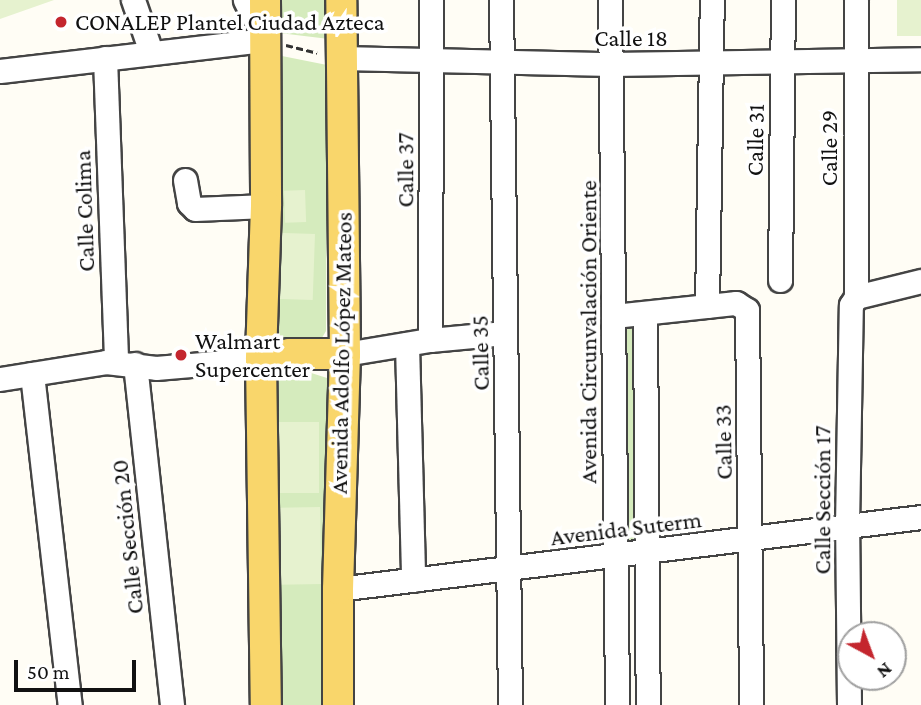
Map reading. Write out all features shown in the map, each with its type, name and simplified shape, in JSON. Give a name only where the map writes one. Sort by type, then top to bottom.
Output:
[{"type":"main road","points":[[265,0],[266,206],[261,359],[266,705]]},
{"type":"main road","name":"Avenida Adolfo López Mateos","points":[[338,705],[338,589],[345,354],[341,0]]},
{"type":"main road","points":[[261,359],[289,354],[345,354]]},
{"type":"street","points":[[133,0],[151,52]]},
{"type":"street","points":[[0,71],[265,40],[245,0]]},
{"type":"street","name":"Calle 37","points":[[430,340],[431,0]]},
{"type":"street","name":"Calle 35","points":[[501,0],[511,569],[510,705]]},
{"type":"street","name":"Avenida Circunvalación Oriente","points":[[610,0],[617,705]]},
{"type":"street","points":[[614,316],[707,306],[712,0]]},
{"type":"street","name":"Calle 31","points":[[780,280],[783,0]]},
{"type":"street","name":"Calle 29","points":[[856,0],[856,297]]},
{"type":"street","name":"Calle Colima","points":[[105,58],[125,363]]},
{"type":"street","name":"Calle 18","points":[[341,58],[611,64],[921,58]]},
{"type":"street","points":[[185,180],[187,199],[195,209],[266,206]]},
{"type":"street","points":[[856,297],[921,281]]},
{"type":"street","name":"Calle Sección 17","points":[[849,705],[847,526],[851,305],[856,297]]},
{"type":"street","name":"Calle 33","points":[[707,306],[744,306],[748,314],[751,705]]},
{"type":"street","points":[[645,313],[648,705]]},
{"type":"street","points":[[345,354],[430,340],[505,333]]},
{"type":"street","points":[[407,344],[412,580]]},
{"type":"street","points":[[0,379],[125,363],[156,368],[261,359]]},
{"type":"street","name":"Calle Sección 20","points":[[125,363],[172,705]]},
{"type":"street","points":[[32,374],[70,705]]},
{"type":"street","name":"Avenida Suterm","points":[[338,589],[921,517]]},
{"type":"path","points":[[265,40],[341,58]]},
{"type":"green space","points":[[0,0],[54,0],[0,19]]},
{"type":"green space","points":[[271,0],[328,0],[329,39],[271,32]]},
{"type":"green space","points":[[897,0],[921,0],[921,36],[897,36]]},
{"type":"green space","points":[[272,54],[327,65],[326,331],[310,358],[275,348]]},
{"type":"green space","points":[[305,190],[306,222],[285,223],[284,191]]},
{"type":"green space","points":[[277,233],[315,234],[313,300],[275,299]]},
{"type":"green space","points":[[622,325],[639,325],[639,543],[622,543]]},
{"type":"green space","points":[[305,371],[327,378],[328,705],[279,705],[278,381]]},
{"type":"green space","points":[[278,422],[319,422],[319,493],[278,493]]},
{"type":"green space","points":[[320,507],[321,584],[279,585],[278,508]]},
{"type":"place","name":"CONALEP Plantel Ciudad Azteca","points":[[61,22]]},
{"type":"place","name":"Walmart Supercenter","points":[[181,355]]}]
